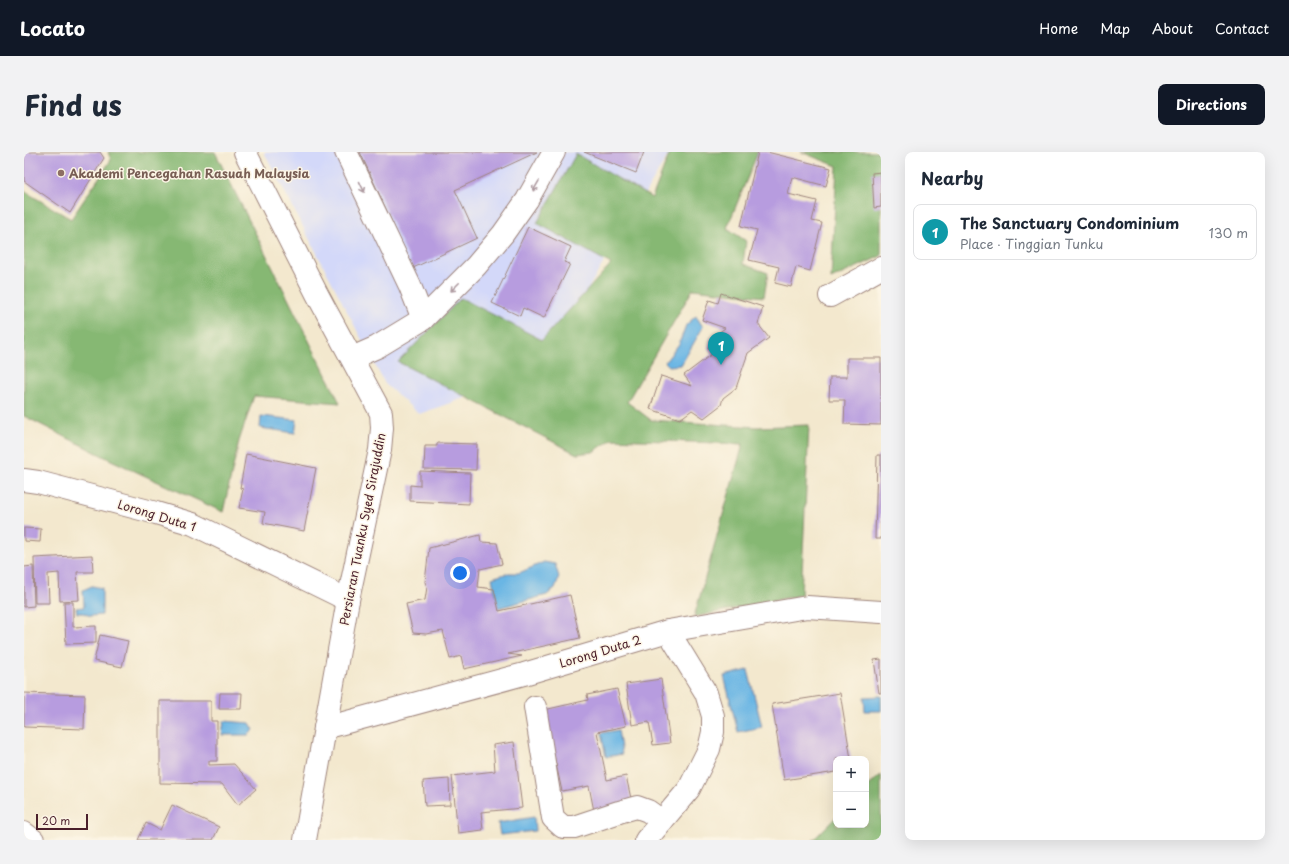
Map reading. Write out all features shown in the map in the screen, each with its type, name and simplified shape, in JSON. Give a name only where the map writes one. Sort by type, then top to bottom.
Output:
[{"type":"street","name":"Persiaran Tuanku Syed Sirajuddin","points":[[246,152],[317,294],[381,413],[382,428],[380,450],[348,600],[305,840]]},
{"type":"street","points":[[346,152],[410,286],[423,319]]},
{"type":"street","points":[[352,358],[377,347],[423,319],[476,266],[503,234],[527,200],[554,152]]},
{"type":"street","points":[[830,296],[881,268]]},
{"type":"street","name":"Lorong Duta 1","points":[[24,480],[38,482],[193,524],[348,600]]},
{"type":"street","name":"Lorong Duta 2","points":[[325,728],[524,674],[668,631],[807,608],[881,612]]},
{"type":"street","points":[[646,840],[689,790],[709,749],[713,732],[713,716],[706,694],[668,631]]},
{"type":"street","points":[[535,707],[554,818],[563,827],[574,827],[637,807],[648,811],[662,821]]},
{"type":"street","points":[[24,832],[33,840]]},
{"type":"shaded area","points":[[264,152],[670,152],[538,372],[419,414],[385,384]]},
{"type":"green space","points":[[108,152],[215,152],[340,403],[254,396],[239,441],[223,512],[111,460],[24,416],[24,191],[71,219],[111,160]]},
{"type":"green space","points":[[670,152],[758,152],[727,228],[746,241],[743,264],[768,273],[764,297],[693,289],[627,402],[651,420],[757,427],[809,425],[801,595],[694,617],[743,444],[612,439],[593,452],[577,454],[398,362],[461,298],[542,340],[611,264],[537,223],[576,154],[652,198]]},
{"type":"green space","points":[[801,152],[881,152],[881,256],[831,279],[837,166]]},
{"type":"green space","points":[[881,775],[881,840],[813,840],[833,820],[833,828],[869,828],[869,785]]},
{"type":"water","points":[[696,316],[703,327],[681,365],[669,366],[665,362],[679,344],[686,325]]},
{"type":"water","points":[[261,416],[297,420],[295,433],[260,428]]},
{"type":"water","points":[[544,562],[555,564],[559,577],[555,588],[547,595],[498,608],[492,578],[508,573],[519,573]]},
{"type":"water","points":[[92,586],[102,588],[102,615],[90,616],[84,613],[77,613],[76,608],[84,607],[83,590]]},
{"type":"water","points":[[748,670],[762,727],[738,732],[724,676]]},
{"type":"water","points":[[881,696],[881,711],[865,711],[864,697]]},
{"type":"water","points":[[224,721],[250,723],[254,730],[248,735],[222,735]]},
{"type":"water","points":[[618,730],[622,754],[606,757],[601,733]]},
{"type":"water","points":[[534,817],[535,831],[500,835],[498,823]]},
{"type":"building","name":"Akademi Pencegahan Rasuah Malaysia","points":[[24,152],[100,152],[104,158],[70,213],[24,181]]},
{"type":"building","points":[[360,152],[537,152],[455,190],[477,238],[413,268]]},
{"type":"building","points":[[584,152],[644,152],[636,173]]},
{"type":"building","points":[[758,152],[767,152],[831,168],[826,186],[792,177],[788,194],[817,201],[812,221],[822,223],[810,271],[796,267],[791,287],[775,283],[779,267],[749,260],[757,230],[741,226]]},
{"type":"building","points":[[881,172],[881,207],[874,208],[872,173]]},
{"type":"building","points":[[528,227],[571,247],[564,262],[570,264],[544,318],[523,308],[520,316],[492,303]]},
{"type":"building","points":[[721,293],[763,307],[758,324],[769,338],[748,353],[736,388],[723,398],[721,405],[704,418],[692,410],[680,419],[650,409],[661,376],[692,386],[684,375],[712,354],[708,348],[711,338],[725,328],[702,320],[709,300],[718,303]]},
{"type":"building","points":[[847,358],[881,358],[881,425],[844,424],[845,400],[829,400],[830,377],[847,377]]},
{"type":"building","points":[[437,443],[477,444],[476,470],[424,469],[425,446],[437,446]]},
{"type":"building","points":[[246,454],[316,468],[304,531],[263,523],[265,512],[239,508],[243,489],[240,488]]},
{"type":"building","points":[[877,455],[881,455],[881,539],[875,539]]},
{"type":"building","points":[[420,471],[470,473],[469,504],[410,501],[410,485],[420,486]]},
{"type":"building","points":[[24,528],[41,529],[40,542],[24,541]]},
{"type":"building","points":[[480,535],[481,542],[497,543],[502,564],[480,569],[478,587],[494,589],[499,611],[570,595],[580,638],[508,654],[522,656],[464,669],[461,656],[450,659],[443,631],[426,634],[413,633],[406,604],[425,600],[427,587],[425,582],[429,548]]},
{"type":"building","points":[[92,555],[93,572],[77,572],[79,600],[60,601],[59,573],[48,574],[49,603],[35,603],[34,558]]},
{"type":"building","points":[[33,566],[34,606],[24,607],[24,567]]},
{"type":"building","points":[[64,602],[73,602],[73,627],[96,626],[96,643],[66,644]]},
{"type":"building","points":[[100,635],[128,641],[122,667],[94,661]]},
{"type":"building","points":[[881,659],[881,693],[879,693],[874,660]]},
{"type":"building","points":[[661,679],[670,743],[653,745],[649,722],[632,725],[626,684]]},
{"type":"building","points":[[617,689],[626,726],[597,732],[607,780],[626,776],[632,803],[594,811],[589,786],[562,791],[544,710],[588,700],[587,695]]},
{"type":"building","points":[[24,693],[85,695],[84,729],[24,727]]},
{"type":"building","points":[[220,693],[242,693],[241,709],[219,709]]},
{"type":"building","points":[[840,693],[850,756],[833,756],[833,772],[784,780],[772,704]]},
{"type":"building","points":[[160,701],[211,701],[211,721],[217,721],[217,761],[209,761],[209,765],[234,764],[256,789],[238,805],[222,784],[160,783]]},
{"type":"building","points":[[514,742],[522,808],[481,812],[483,830],[458,833],[452,776],[495,771],[493,745]]},
{"type":"building","points":[[449,779],[450,805],[425,806],[423,781]]},
{"type":"building","points":[[172,805],[219,827],[213,840],[138,840],[146,823],[160,830]]},
{"type":"place","name":"Akademi Pencegahan Rasuah Malaysia","points":[[61,173]]},
{"type":"place","name":"The Sanctuary Condominium","points":[[721,365]]}]
